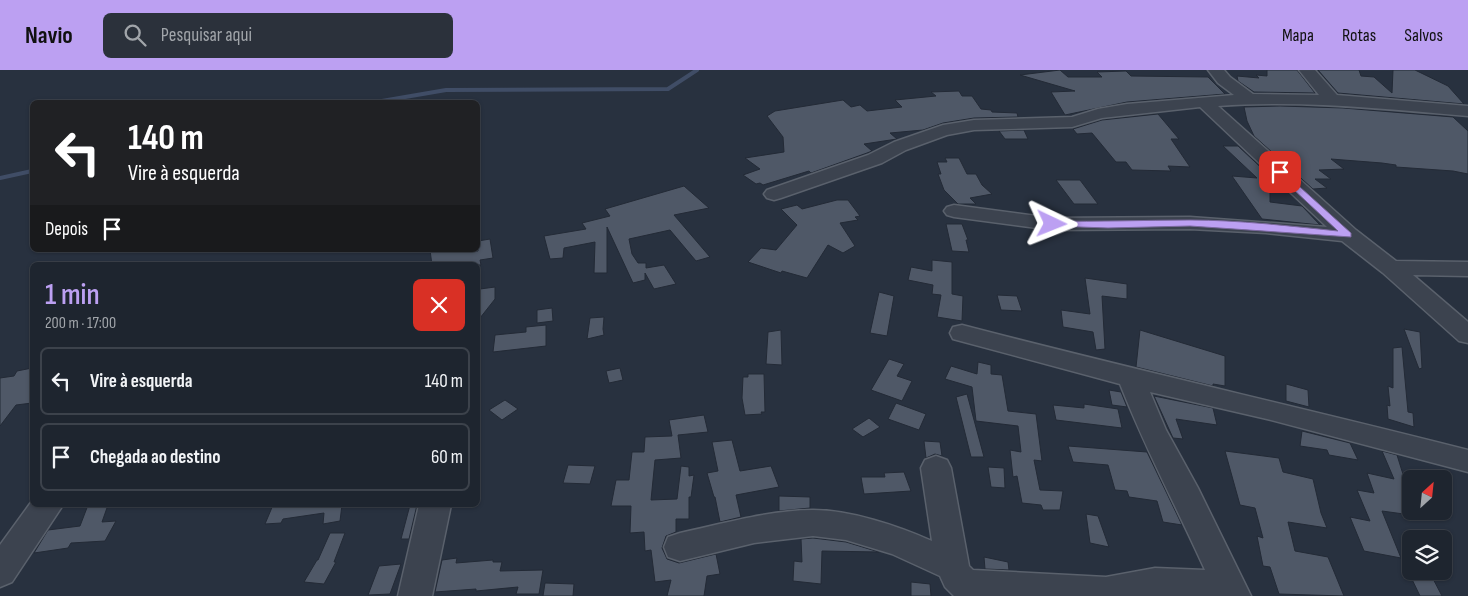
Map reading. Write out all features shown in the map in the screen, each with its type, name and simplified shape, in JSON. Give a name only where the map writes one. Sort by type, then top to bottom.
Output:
[{"type":"street","points":[[1216,70],[1224,80],[1245,95],[1246,99]]},
{"type":"street","points":[[1307,70],[1332,100]]},
{"type":"street","points":[[774,194],[875,159],[900,146],[943,130],[974,126],[1072,122],[1102,113],[1167,104],[1246,99],[1332,100],[1424,108],[1464,119]]},
{"type":"street","points":[[1204,102],[1348,235],[1391,268],[1468,335]]},
{"type":"street","points":[[954,211],[1052,224],[1190,223],[1266,227],[1348,235]]},
{"type":"street","points":[[1391,268],[1468,269]]},
{"type":"street","points":[[962,333],[1131,378],[1277,412],[1468,461]]},
{"type":"street","points":[[1131,378],[1152,430],[1183,488],[1231,591]]},
{"type":"street","points":[[936,468],[952,566],[957,577],[965,585],[1106,592],[1155,583],[1231,591]]},
{"type":"street","points":[[0,572],[46,507]]},
{"type":"street","points":[[415,596],[435,507]]},
{"type":"street","points":[[680,547],[754,530],[813,523],[846,526],[900,542],[952,566]]},
{"type":"building","points":[[1060,70],[1068,77],[1102,77],[1097,72],[1126,71],[1131,76],[1208,77],[1225,94],[1127,102],[1065,115],[1051,92],[1075,91],[1020,75]]},
{"type":"building","points":[[1267,70],[1297,70],[1315,93],[1254,92],[1238,81],[1237,76],[1259,78],[1256,75],[1267,76]]},
{"type":"building","points":[[1318,70],[1359,70],[1361,76],[1374,77],[1392,93],[1393,70],[1415,70],[1448,86],[1464,104],[1338,93]]},
{"type":"building","points":[[959,91],[962,96],[972,96],[981,109],[991,110],[992,112],[1017,113],[1018,117],[974,118],[943,123],[923,130],[890,133],[897,139],[864,144],[872,151],[811,173],[809,171],[763,185],[760,183],[756,184],[743,175],[760,169],[745,158],[784,152],[783,137],[767,116],[775,111],[843,100],[851,107],[860,105],[867,111],[902,107],[895,100],[936,96],[931,92]]},
{"type":"building","points":[[1244,107],[1343,108],[1453,117],[1468,131],[1468,174],[1453,171],[1396,167],[1396,165],[1382,163],[1331,159],[1344,169],[1319,170],[1331,179],[1315,179],[1327,188],[1313,189],[1254,136],[1247,121]]},
{"type":"building","points":[[1158,114],[1179,139],[1171,139],[1190,167],[1168,166],[1171,171],[1132,170],[1126,162],[1116,162],[1092,133],[1077,134],[1073,129],[1102,120]]},
{"type":"building","points":[[1024,130],[1028,139],[1005,139],[999,131]]},
{"type":"building","points":[[1223,146],[1238,146],[1285,190],[1270,191],[1270,202],[1302,206],[1320,225],[1262,219],[1232,176],[1257,178]]},
{"type":"building","points":[[945,158],[959,158],[967,174],[976,174],[982,185],[992,194],[970,198],[976,204],[958,204],[944,190],[938,174],[941,174],[937,162],[947,162]]},
{"type":"building","points":[[1056,180],[1080,180],[1098,204],[1074,204]]},
{"type":"building","points":[[684,186],[709,208],[674,215],[710,257],[696,261],[670,230],[629,239],[632,254],[638,263],[646,263],[646,268],[664,265],[676,284],[654,289],[645,273],[645,280],[633,283],[607,227],[607,273],[594,273],[595,242],[564,248],[563,258],[550,259],[544,236],[586,229],[582,223],[610,216],[605,209]]},
{"type":"building","points":[[837,200],[848,200],[860,216],[855,217],[858,220],[840,223],[855,246],[843,253],[828,245],[807,278],[782,271],[781,273],[748,262],[761,248],[776,250],[797,225],[781,209],[797,205],[802,209]]},
{"type":"building","points":[[946,224],[962,224],[968,240],[966,240],[969,252],[952,251]]},
{"type":"building","points":[[490,239],[493,258],[480,260],[481,265],[480,262],[432,262],[430,252],[480,252],[480,241]]},
{"type":"building","points":[[932,260],[952,262],[952,294],[963,296],[962,321],[937,317],[941,295],[932,294],[933,285],[908,280],[911,267],[932,271]]},
{"type":"building","points":[[1085,278],[1127,284],[1127,299],[1102,296],[1105,349],[1096,350],[1093,332],[1063,327],[1061,310],[1090,314]]},
{"type":"building","points":[[495,287],[495,299],[480,318],[480,289]]},
{"type":"building","points":[[879,292],[894,296],[887,336],[870,333]]},
{"type":"building","points":[[997,295],[1017,296],[1022,311],[1001,310]]},
{"type":"building","points":[[552,308],[553,321],[537,323],[537,310]]},
{"type":"building","points":[[604,317],[604,335],[587,339],[590,318]]},
{"type":"building","points":[[546,325],[546,346],[493,352],[495,335],[526,332],[526,327]]},
{"type":"building","points":[[1404,329],[1420,332],[1422,368],[1419,369]]},
{"type":"building","points":[[781,330],[782,365],[766,364],[768,332]]},
{"type":"building","points":[[1140,330],[1225,356],[1225,386],[1213,384],[1213,386],[1136,367]]},
{"type":"building","points":[[1402,347],[1408,412],[1413,413],[1414,427],[1388,419],[1387,405],[1390,406],[1388,386],[1393,388],[1393,348]]},
{"type":"building","points":[[889,359],[904,364],[897,376],[912,381],[902,401],[871,390]]},
{"type":"building","points":[[978,362],[991,365],[991,374],[1002,375],[1008,411],[1036,414],[1042,461],[1034,460],[1040,490],[1063,491],[1060,510],[1043,510],[1041,505],[1022,503],[1017,476],[1013,477],[1010,450],[1021,452],[1018,426],[976,421],[972,387],[945,379],[951,366],[977,374]]},
{"type":"building","points":[[30,368],[30,403],[16,405],[0,426],[0,378],[14,376],[17,371]]},
{"type":"building","points":[[620,368],[623,380],[609,383],[606,371]]},
{"type":"building","points":[[748,374],[764,374],[765,412],[761,412],[762,414],[745,415],[742,398],[743,377],[748,377]]},
{"type":"building","points":[[1286,384],[1308,390],[1309,407],[1286,401]]},
{"type":"building","points":[[1109,390],[1121,392],[1127,407],[1112,405]]},
{"type":"building","points":[[967,394],[984,457],[971,457],[956,397]]},
{"type":"building","points":[[1154,396],[1213,408],[1217,425],[1176,419],[1183,439],[1173,438]]},
{"type":"building","points":[[505,400],[518,409],[502,420],[489,410]]},
{"type":"building","points":[[896,403],[926,414],[919,430],[888,419]]},
{"type":"building","points":[[1084,404],[1118,409],[1122,428],[1056,420],[1053,405],[1084,408]]},
{"type":"building","points":[[704,415],[708,432],[678,435],[681,458],[655,460],[651,500],[677,499],[681,466],[689,467],[689,476],[694,475],[691,497],[689,497],[689,519],[676,519],[676,532],[666,536],[662,548],[667,559],[679,563],[716,554],[720,574],[707,576],[704,596],[667,596],[671,580],[655,582],[651,550],[645,551],[644,532],[630,533],[631,506],[611,506],[616,480],[629,480],[632,452],[644,452],[645,437],[672,436],[669,420]]},
{"type":"building","points":[[869,418],[880,427],[863,437],[852,429]]},
{"type":"building","points":[[1302,431],[1350,443],[1358,460],[1329,455],[1327,450],[1300,446]]},
{"type":"building","points":[[732,440],[740,471],[771,466],[779,487],[736,495],[741,517],[720,522],[715,497],[707,473],[718,471],[712,442]]},
{"type":"building","points":[[924,441],[940,442],[942,456],[935,454],[926,458]]},
{"type":"building","points":[[1068,446],[1147,452],[1182,525],[1163,522],[1157,501],[1129,497],[1127,491],[1115,490],[1108,465],[1073,462]]},
{"type":"building","points":[[1225,451],[1279,458],[1283,472],[1313,479],[1321,513],[1327,528],[1288,522],[1295,551],[1328,557],[1344,596],[1279,594],[1270,567],[1263,566],[1257,536],[1263,538],[1255,508],[1240,505]]},
{"type":"building","points":[[1382,451],[1397,455],[1402,471],[1402,514],[1382,511],[1401,558],[1364,551],[1350,517],[1370,521],[1357,490],[1374,493],[1367,473],[1394,479]]},
{"type":"building","points":[[568,465],[595,466],[590,484],[563,483]]},
{"type":"building","points":[[988,467],[1004,468],[1005,488],[991,487]]},
{"type":"building","points":[[904,472],[911,491],[864,494],[861,477],[885,477],[884,473]]},
{"type":"building","points":[[779,496],[810,497],[810,508],[779,511]]},
{"type":"building","points":[[87,507],[107,507],[102,522],[116,521],[105,541],[71,543],[68,548],[34,553],[48,530],[80,526]]},
{"type":"building","points":[[272,507],[342,507],[340,521],[323,524],[324,513],[283,519],[281,523],[265,524]]},
{"type":"building","points":[[409,507],[417,507],[409,539],[401,539]]},
{"type":"building","points":[[1086,514],[1098,516],[1109,547],[1090,543]]},
{"type":"building","points":[[330,533],[345,533],[334,562],[336,562],[324,584],[304,582],[318,560]]},
{"type":"building","points":[[813,538],[846,542],[879,552],[822,551],[821,584],[793,581],[794,561],[802,562],[801,539]]},
{"type":"building","points":[[984,557],[1008,562],[1009,570],[985,569]]},
{"type":"building","points":[[457,558],[456,563],[493,560],[493,562],[502,562],[500,571],[543,570],[539,594],[516,594],[518,587],[435,592],[442,560]]},
{"type":"building","points":[[401,564],[390,594],[368,595],[379,566]]},
{"type":"building","points":[[1412,580],[1434,580],[1442,596],[1420,596]]},
{"type":"building","points":[[911,582],[930,584],[931,596],[911,596]]},
{"type":"building","points":[[545,583],[574,584],[573,596],[543,596]]},
{"type":"waterway","points":[[388,100],[446,90],[668,89],[697,70]]},
{"type":"waterway","points":[[0,178],[30,171]]},
{"type":"route","points":[[1052,224],[1190,223],[1266,227],[1348,235],[1280,172]]}]
